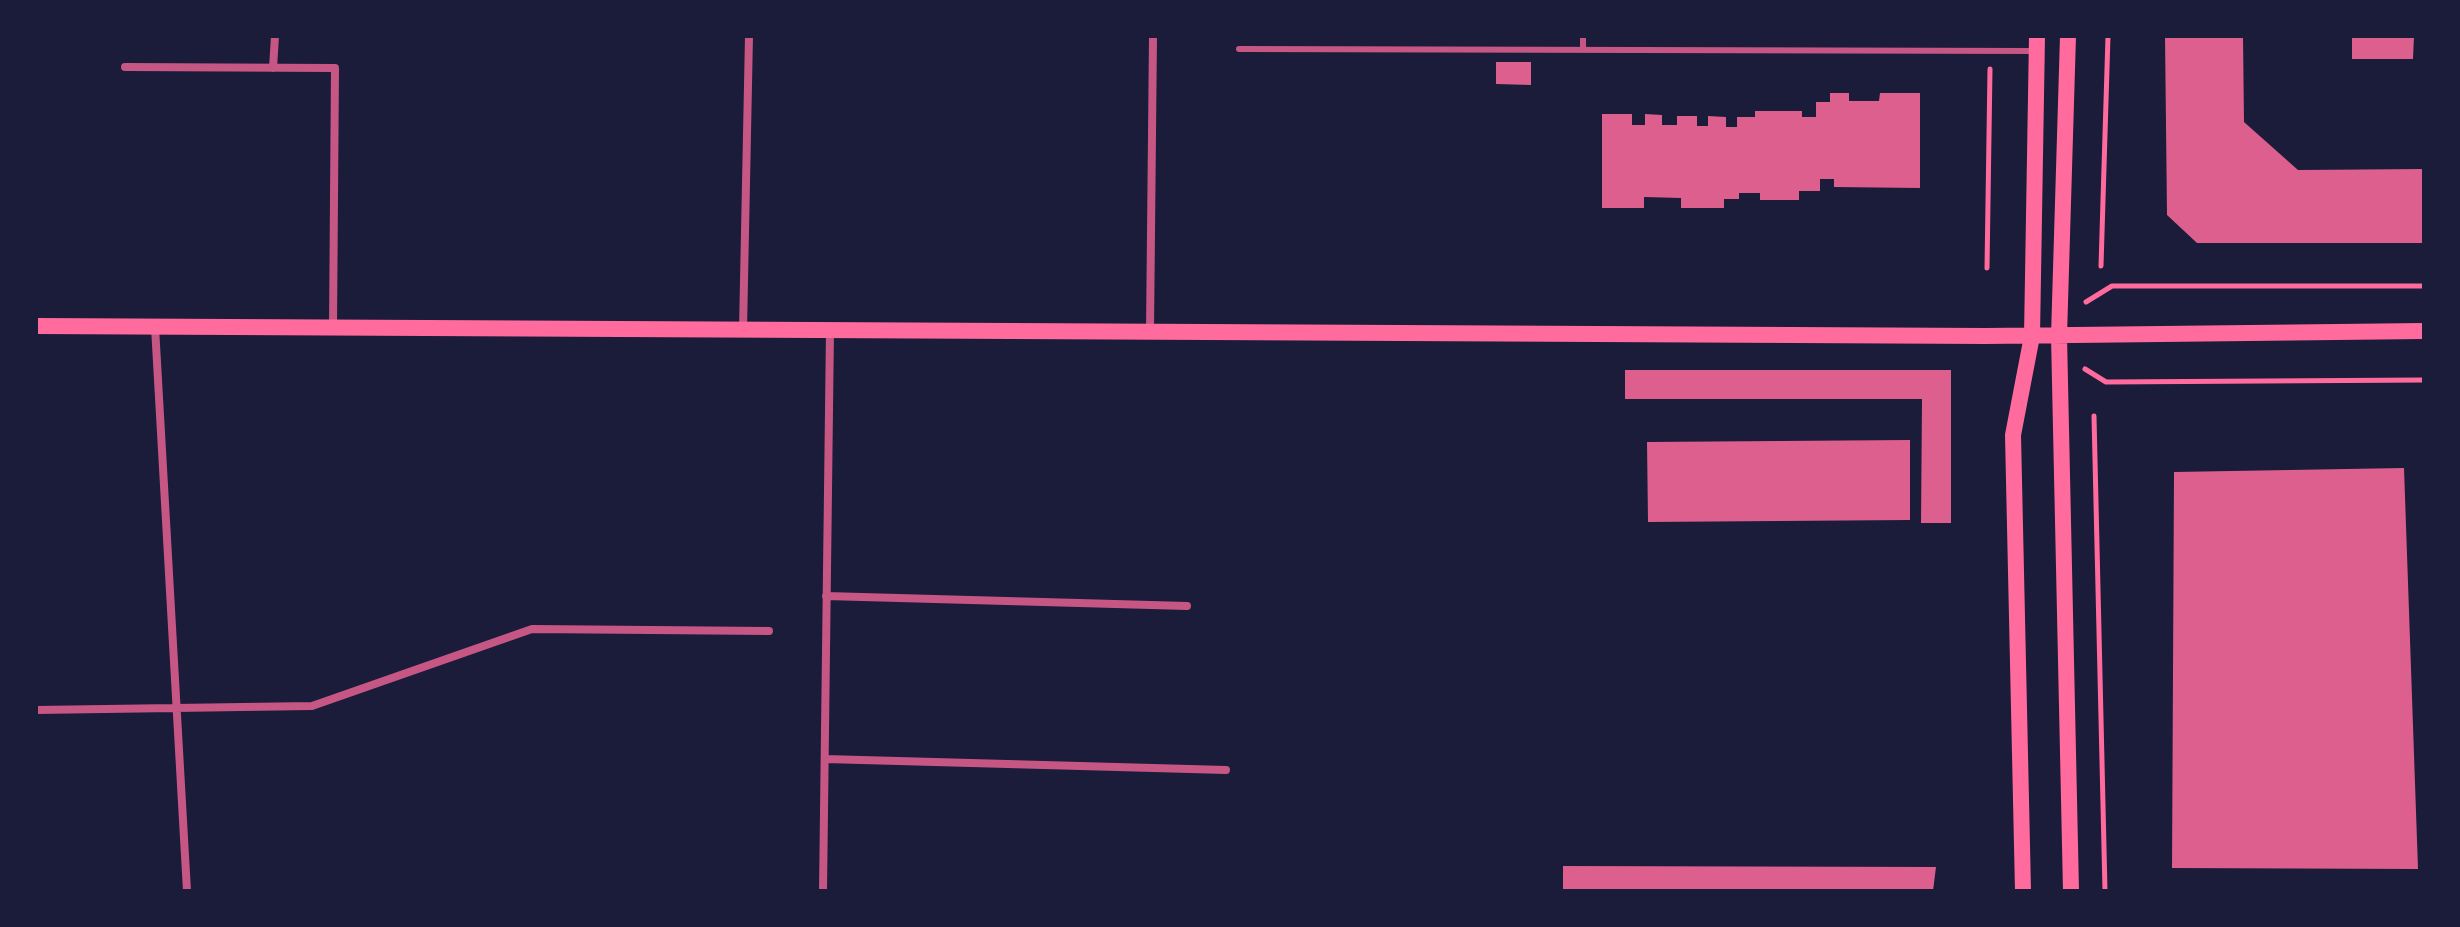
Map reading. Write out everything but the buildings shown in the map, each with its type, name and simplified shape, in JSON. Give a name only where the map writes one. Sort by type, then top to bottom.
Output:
[{"type":"main road","points":[[2068,36],[2059,327],[2071,891]]},
{"type":"main road","points":[[2023,891],[2013,435],[2032,336],[2037,44]]},
{"type":"main road","points":[[36,326],[2032,336],[2059,327],[2424,331]]},
{"type":"street","points":[[273,68],[275,36]]},
{"type":"street","points":[[743,330],[749,36]]},
{"type":"street","points":[[1150,332],[1153,36]]},
{"type":"street","points":[[125,67],[335,68],[333,328]]},
{"type":"street","points":[[155,326],[187,891]]},
{"type":"street","points":[[823,891],[830,330]]},
{"type":"street","points":[[826,596],[1187,606]]},
{"type":"street","points":[[36,710],[312,706],[532,629],[769,631]]},
{"type":"street","points":[[825,759],[1226,770]]},
{"type":"lane","points":[[1583,36],[1583,50]]},
{"type":"lane","points":[[1239,49],[1991,51],[2037,44]]},
{"type":"path","points":[[2101,266],[2108,36]]},
{"type":"path","points":[[1987,268],[1991,51]]},
{"type":"path","points":[[2059,327],[2112,286],[2424,286]]},
{"type":"path","points":[[2060,353],[2106,382],[2424,380]]},
{"type":"path","points":[[2094,416],[2105,891]]}]
